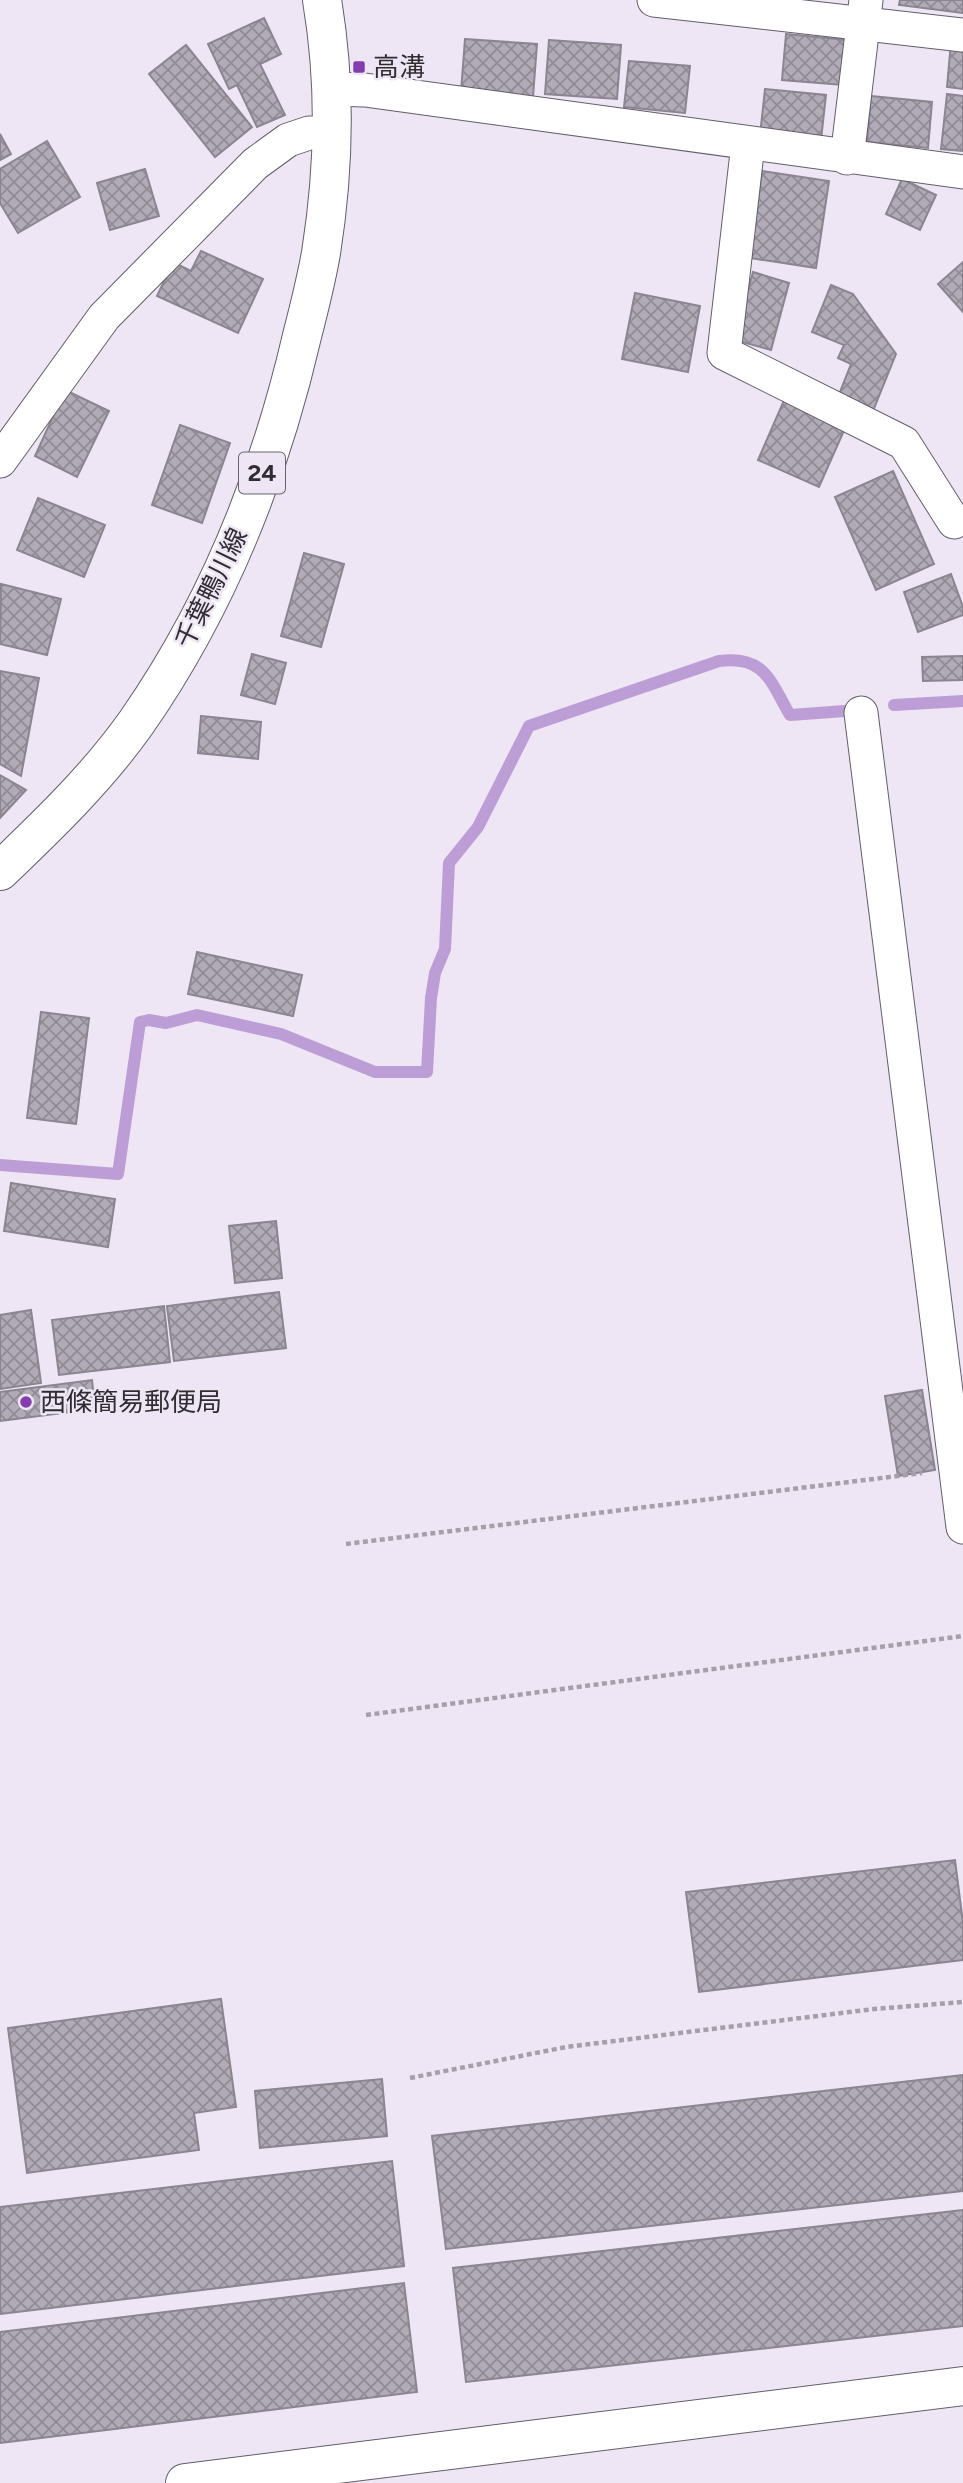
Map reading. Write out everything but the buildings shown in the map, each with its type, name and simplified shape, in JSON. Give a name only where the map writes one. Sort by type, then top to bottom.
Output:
[{"type":"main road","name":"千葉鴨川線","points":[[0,871],[68,806],[135,724],[184,648],[231,555],[262,476],[303,335],[325,222],[331,133],[322,0]]},
{"type":"main road","points":[[185,2483],[963,2386]]},
{"type":"street","points":[[654,0],[865,13],[963,35]]},
{"type":"street","points":[[847,158],[865,13]]},
{"type":"street","points":[[330,89],[365,90],[963,172]]},
{"type":"street","points":[[0,461],[104,317],[255,164],[288,140],[309,133],[331,133]]},
{"type":"street","points":[[748,144],[724,353],[904,443],[954,522]]},
{"type":"street","points":[[860,713],[963,1527]]},
{"type":"path","points":[[346,1544],[956,1469]]},
{"type":"path","points":[[366,1715],[963,1636]]},
{"type":"path","points":[[410,2078],[566,2047],[874,2010],[963,2003]]},
{"type":"waterway","points":[[0,1165],[118,1174],[140,1022],[149,1020],[166,1023],[197,1015],[281,1034],[375,1072],[427,1072],[431,998],[435,973],[445,949],[449,863],[478,827],[529,726],[719,661],[734,660],[747,662],[764,673],[790,715],[845,711]]},
{"type":"waterway","points":[[894,705],[963,701]]},
{"type":"place","name":"高溝","points":[[359,67]]},
{"type":"place","name":"西條簡易郵便局","points":[[26,1402]]}]
